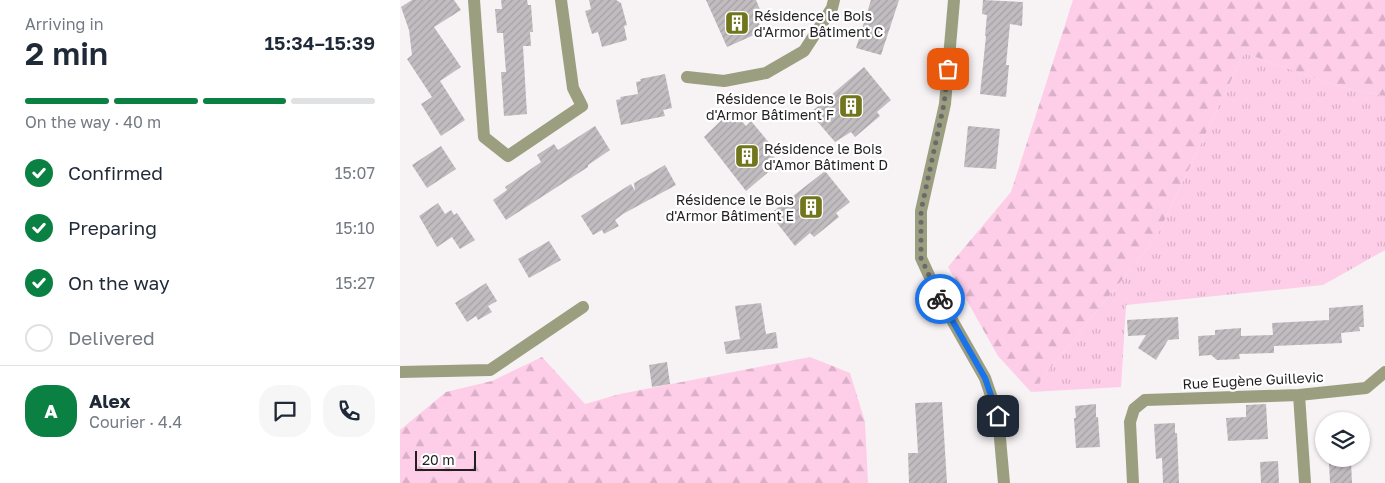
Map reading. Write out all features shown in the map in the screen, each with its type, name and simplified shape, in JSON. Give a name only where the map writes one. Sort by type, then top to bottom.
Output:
[{"type":"street","points":[[474,0],[484,137],[508,156],[582,106],[573,88],[561,0]]},
{"type":"street","points":[[687,77],[724,81],[766,73],[804,51],[832,8],[834,0]]},
{"type":"street","points":[[954,0],[944,104],[921,211],[921,258],[940,299],[985,378],[998,416],[1004,483]]},
{"type":"street","points":[[400,372],[490,370],[583,307]]},
{"type":"street","name":"Rue Eugène Guillevic","points":[[1133,483],[1130,422],[1134,409],[1145,400],[1299,394],[1366,388],[1385,372]]},
{"type":"street","points":[[1299,394],[1305,483]]},
{"type":"green space","points":[[1073,0],[1385,0],[1385,96],[1338,86],[1244,53],[1156,238],[1031,392],[998,356],[948,267],[1011,192]]},
{"type":"green space","points":[[1244,53],[1338,86],[1385,96],[1385,250],[1323,285],[1126,305],[1121,387],[1031,392],[1156,238]]},
{"type":"green space","points":[[542,357],[585,404],[620,394],[810,357],[850,373],[865,422],[868,483],[400,483],[400,430],[446,392],[492,381]]},
{"type":"building","points":[[412,0],[454,0],[461,10],[434,27],[461,67],[440,81],[465,120],[441,136],[421,104],[432,97],[407,59],[412,55],[409,30],[401,7]]},
{"type":"building","points":[[501,0],[527,0],[528,5],[531,5],[533,32],[530,32],[531,46],[523,46],[527,114],[504,116],[501,72],[506,72],[503,33],[497,33],[495,9],[502,9]]},
{"type":"building","points":[[589,0],[616,0],[621,3],[627,25],[624,26],[627,40],[602,47],[598,32],[592,34],[585,11],[591,9]]},
{"type":"building","name":"Résidence le Bois d'Armor Bâtiment C","points":[[706,0],[756,0],[761,12],[755,16],[763,31],[727,47]]},
{"type":"building","points":[[871,0],[899,0],[881,55],[856,48]]},
{"type":"building","points":[[983,0],[1023,2],[1022,26],[1010,24],[1006,65],[1009,65],[1006,97],[980,94],[987,15],[982,14]]},
{"type":"building","name":"Résidence le Bois d'Armor Bâtiment F","points":[[864,67],[891,100],[877,112],[880,116],[855,137],[851,132],[835,142],[810,113]]},
{"type":"building","points":[[665,74],[672,108],[663,110],[665,116],[621,125],[616,100],[621,99],[620,97],[638,94],[636,82],[641,81],[640,79]]},
{"type":"building","name":"Résidence le Bois d'Amor Bâtiment D","points":[[732,110],[746,126],[751,121],[771,145],[768,150],[779,163],[746,191],[704,137]]},
{"type":"building","points":[[595,126],[610,150],[588,165],[588,167],[506,220],[493,200],[507,190],[505,187],[541,162],[537,155],[554,144],[558,150]]},
{"type":"building","points":[[968,126],[1000,129],[996,169],[964,167]]},
{"type":"building","points":[[441,146],[456,169],[427,188],[412,165]]},
{"type":"building","points":[[665,165],[676,185],[623,214],[615,220],[619,226],[604,234],[602,230],[593,235],[581,216],[631,184],[635,191],[634,183]]},
{"type":"building","name":"Résidence le Bois d'Armor Bâtiment E","points":[[825,171],[850,202],[836,213],[839,217],[814,237],[810,233],[795,246],[770,214]]},
{"type":"building","points":[[438,203],[445,214],[451,210],[454,215],[457,213],[475,240],[460,249],[452,237],[437,247],[419,216]]},
{"type":"building","points":[[549,241],[561,260],[529,278],[518,259]]},
{"type":"building","points":[[486,283],[497,301],[488,306],[492,312],[478,320],[476,316],[467,322],[455,303]]},
{"type":"building","points":[[761,303],[766,334],[776,332],[778,348],[726,354],[724,342],[740,339],[735,306]]},
{"type":"building","points":[[1363,305],[1364,327],[1359,327],[1360,331],[1341,333],[1342,343],[1274,346],[1274,353],[1239,354],[1240,359],[1217,360],[1211,355],[1199,356],[1198,336],[1215,335],[1215,330],[1241,328],[1241,336],[1273,335],[1272,323],[1329,320],[1329,308]]},
{"type":"building","points":[[1178,317],[1179,339],[1168,340],[1156,360],[1138,348],[1146,335],[1128,336],[1127,320]]},
{"type":"building","points":[[667,362],[670,384],[652,387],[649,365]]},
{"type":"building","points":[[942,402],[947,483],[909,483],[908,453],[918,453],[915,403]]},
{"type":"building","points":[[1096,404],[1100,447],[1076,448],[1075,406]]},
{"type":"building","points":[[1266,404],[1268,439],[1228,441],[1226,418],[1246,417],[1246,405]]},
{"type":"building","points":[[1175,423],[1179,483],[1163,483],[1162,458],[1156,459],[1154,424]]},
{"type":"building","points":[[1278,461],[1279,483],[1261,483],[1260,462]]},
{"type":"building","points":[[1329,467],[1351,467],[1352,483],[1330,483]]},
{"type":"way so far","points":[[940,299],[921,258],[921,211],[944,104],[948,69]]},
{"type":"place","name":"Résidence le Bois d'Armor Bâtiment C","points":[[737,23]]},
{"type":"place","name":"Résidence le Bois d'Armor Bâtiment F","points":[[851,106]]},
{"type":"place","name":"Résidence le Bois d'Amor Bâtiment D","points":[[747,156]]},
{"type":"place","name":"Résidence le Bois d'Armor Bâtiment E","points":[[811,207]]},
{"type":"route","points":[[940,299],[985,378],[998,416]]}]
